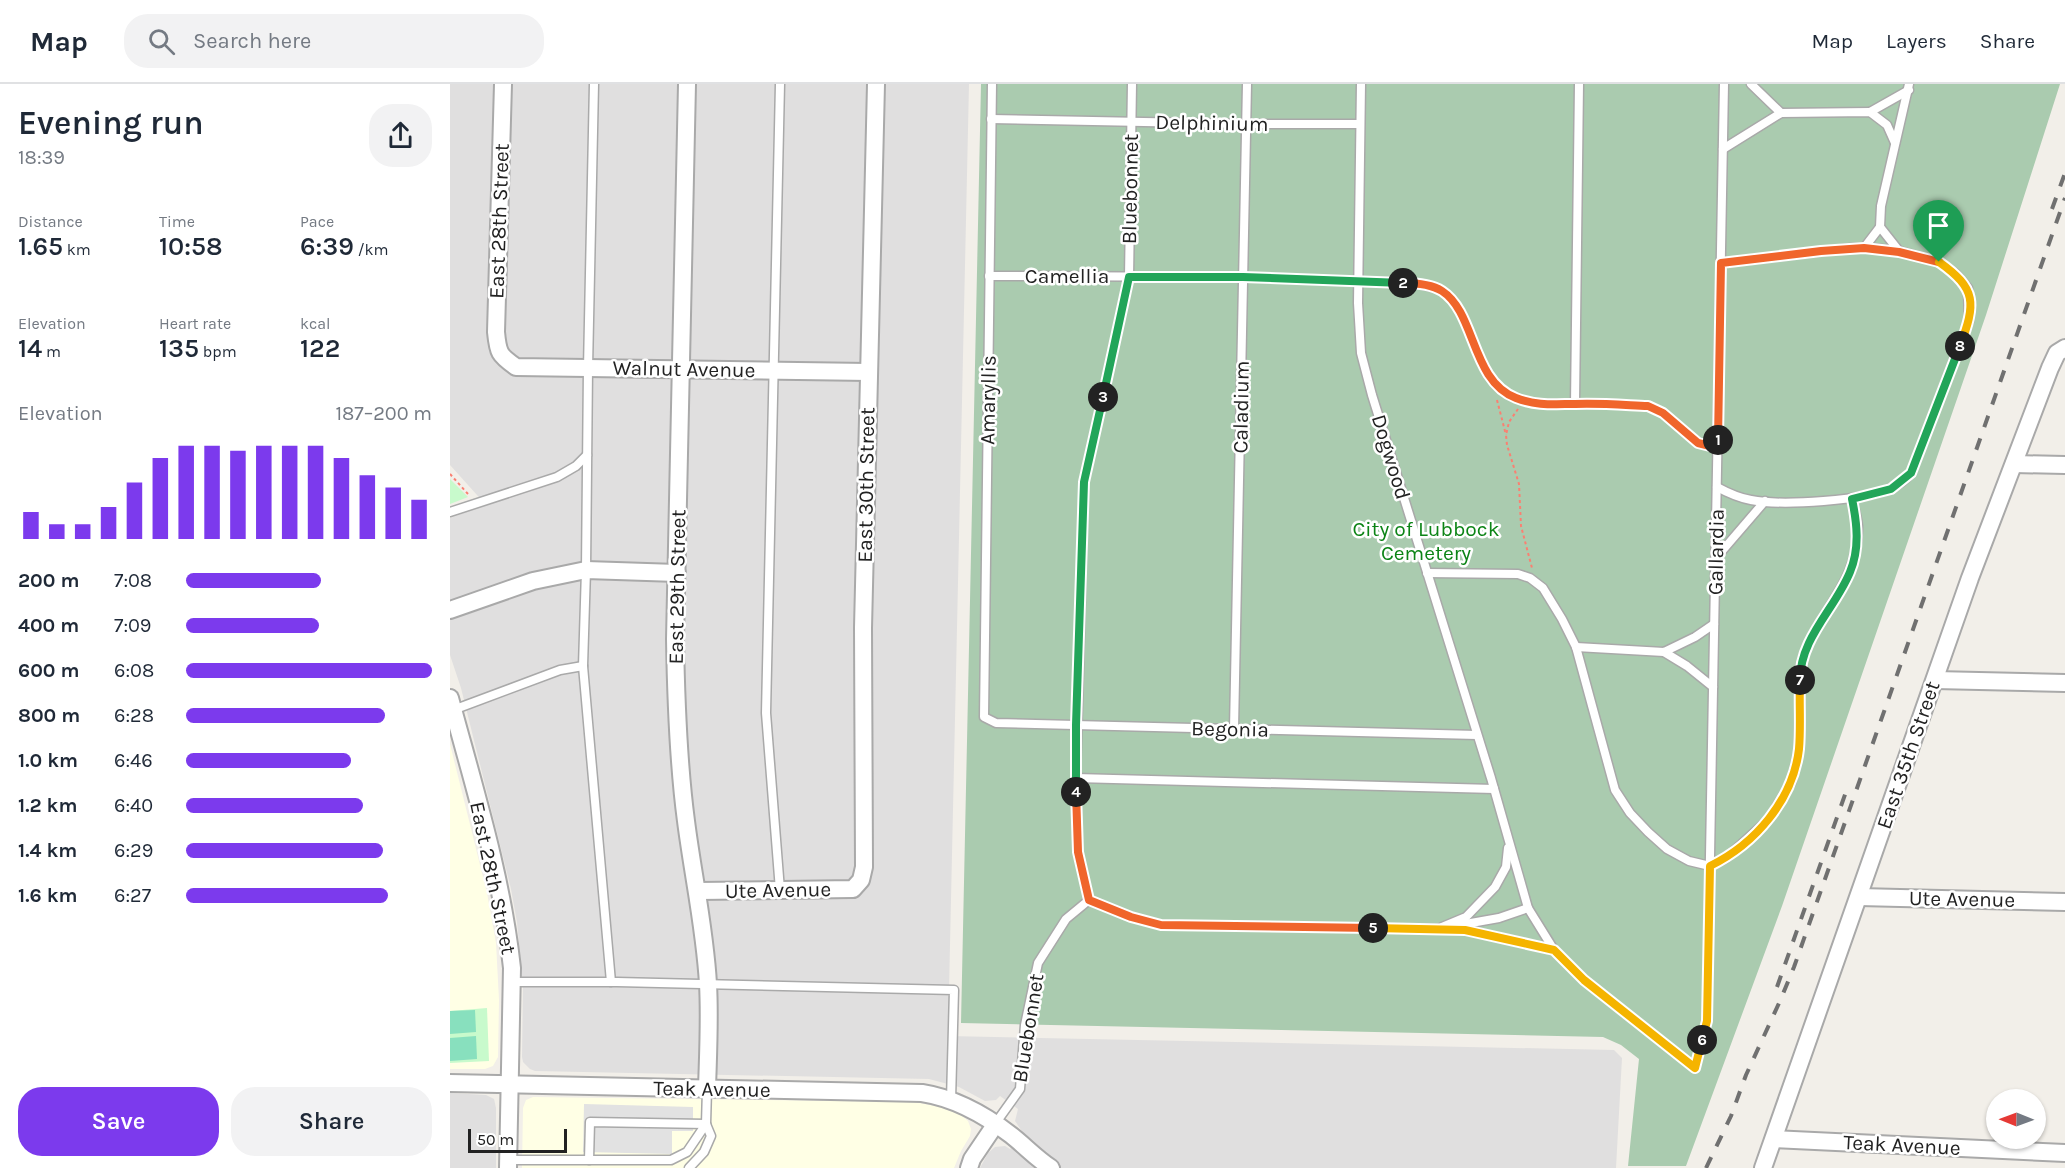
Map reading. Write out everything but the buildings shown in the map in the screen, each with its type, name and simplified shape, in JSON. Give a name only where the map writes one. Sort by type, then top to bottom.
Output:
[{"type":"street","name":"East 28th Street","points":[[502,357],[498,349],[496,332],[503,84]]},
{"type":"street","name":"East 29th Street","points":[[687,84],[676,710],[686,824],[698,891],[708,984],[710,1020],[707,1089]]},
{"type":"street","name":"East 30th Street","points":[[857,885],[861,880],[864,867],[862,628],[876,84]]},
{"type":"street","name":"East 35th Street","points":[[1763,1168],[1970,578],[2050,368],[2057,353],[2065,348]]},
{"type":"street","name":"Walnut Avenue","points":[[502,357],[516,367],[869,372]]},
{"type":"street","points":[[2014,464],[2065,465]]},
{"type":"street","points":[[450,610],[533,581],[586,570],[677,573]]},
{"type":"street","points":[[1935,680],[2065,683]]},
{"type":"street","name":"East 28th Street","points":[[452,704],[501,897],[509,938],[512,982],[508,1164]]},
{"type":"street","name":"Ute Avenue","points":[[698,891],[853,889],[857,885]]},
{"type":"street","name":"Ute Avenue","points":[[1859,897],[2065,902]]},
{"type":"street","name":"Teak Avenue","points":[[450,1083],[922,1093],[942,1096],[995,1125]]},
{"type":"street","points":[[969,1168],[972,1159],[995,1125],[1051,1168]]},
{"type":"street","name":"Teak Avenue","points":[[1774,1139],[2065,1153]]},
{"type":"lane","points":[[594,84],[583,666],[610,981]]},
{"type":"lane","points":[[780,84],[766,713],[780,890]]},
{"type":"lane","name":"Amaryllis","points":[[984,717],[992,84]]},
{"type":"lane","name":"Bluebonnet","points":[[995,1125],[1020,1089],[1025,1024],[1038,963],[1066,919],[1089,900],[1078,852],[1076,778],[1084,482],[1129,277],[1132,84]]},
{"type":"lane","name":"Caladium","points":[[1234,729],[1247,84]]},
{"type":"lane","name":"Dogwood","points":[[1361,84],[1357,282],[1361,353],[1528,908],[1554,950],[1584,980],[1695,1068],[1707,1021]]},
{"type":"lane","points":[[1575,404],[1579,84]]},
{"type":"lane","name":"Gallardia","points":[[1707,1021],[1724,84]]},
{"type":"lane","points":[[1751,84],[1781,113]]},
{"type":"lane","points":[[1723,149],[1781,113],[1870,112],[1909,87]]},
{"type":"lane","points":[[1864,248],[1880,227],[1881,206],[1909,87]]},
{"type":"lane","points":[[1870,112],[1887,125],[1895,143]]},
{"type":"lane","name":"Delphinium","points":[[991,119],[1360,124]]},
{"type":"lane","points":[[1880,227],[1899,252]]},
{"type":"lane","points":[[1717,487],[1729,494],[1765,501],[1852,499],[1891,489],[1911,473],[1970,321],[1968,288],[1956,274],[1939,262],[1899,252],[1864,248],[1721,263]]},
{"type":"lane","name":"Camellia","points":[[989,276],[1243,277],[1412,283],[1428,286],[1443,291],[1455,304],[1484,366],[1498,386],[1515,398],[1541,404],[1648,406],[1663,413],[1698,443],[1718,448]]},
{"type":"lane","points":[[450,512],[557,477],[576,466],[587,455]]},
{"type":"lane","points":[[1427,573],[1518,574],[1536,582],[1543,588],[1576,647],[1615,790],[1630,813],[1667,849],[1689,861],[1710,866],[1726,858],[1769,819],[1791,783],[1798,750],[1802,657],[1822,618],[1845,584],[1851,569],[1858,525],[1852,499]]},
{"type":"lane","points":[[1716,558],[1765,501]]},
{"type":"lane","points":[[1664,652],[1695,637],[1714,624]]},
{"type":"lane","points":[[1576,647],[1664,652],[1688,666],[1713,687]]},
{"type":"lane","points":[[452,704],[560,670],[583,666]]},
{"type":"lane","name":"Begonia","points":[[984,717],[996,723],[1477,735]]},
{"type":"lane","points":[[1076,778],[1494,789]]},
{"type":"lane","points":[[1439,929],[1466,917],[1496,887],[1506,867],[1509,844]]},
{"type":"lane","points":[[1089,900],[1131,917],[1161,925],[1465,930],[1554,950]]},
{"type":"lane","points":[[1439,929],[1499,918],[1528,908]]},
{"type":"lane","points":[[512,982],[610,981],[954,990],[951,1100]]},
{"type":"lane","points":[[689,1168],[704,1152],[711,1136],[706,1124],[707,1089]]},
{"type":"lane","points":[[589,1160],[590,1122],[706,1124]]},
{"type":"lane","points":[[508,1164],[560,1160],[671,1160],[687,1152],[706,1124]]},
{"type":"lane","points":[[560,1160],[568,1168]]},
{"type":"path","points":[[1498,386],[1497,400],[1506,435]]},
{"type":"path","points":[[1528,401],[1517,410],[1509,422],[1506,444],[1519,484],[1521,526],[1536,582]]},
{"type":"path","points":[[450,474],[476,502]]},
{"type":"shaded area","points":[[450,84],[969,84],[948,1036],[1614,1050],[1622,1058],[1616,1168],[980,1168],[988,1153],[995,1147],[1005,1146],[1010,1149],[1024,1134],[1015,1121],[1018,1109],[1000,1096],[996,1100],[985,1101],[959,1087],[929,1079],[535,1071],[530,1069],[523,1062],[522,1057],[523,987],[517,922],[511,889],[461,688],[450,655],[450,518],[486,505],[450,465]]},
{"type":"shaded area","points":[[450,744],[487,893],[496,943],[499,1000],[498,1057],[493,1066],[485,1069],[450,1069]]},
{"type":"shaded area","points":[[450,1093],[486,1095],[494,1099],[496,1168],[450,1168]]},
{"type":"shaded area","points":[[533,1097],[914,1102],[940,1107],[961,1115],[968,1121],[971,1129],[970,1136],[954,1168],[522,1168],[523,1108],[526,1100]]},
{"type":"shaded area","points":[[584,1104],[693,1107],[693,1131],[672,1131],[672,1154],[583,1152]]},
{"type":"green space","name":"City of Lubbock Cemetery","points":[[981,84],[2060,84],[1986,315],[1782,906],[1686,1166],[1628,1166],[1639,1059],[1621,1045],[1603,1037],[961,1023]]},
{"type":"green space","points":[[450,479],[468,497],[450,504]]},
{"type":"green space","points":[[487,1008],[489,1061],[450,1063],[450,1011]]},
{"type":"green space","points":[[475,1010],[476,1032],[450,1034],[450,1011]]},
{"type":"green space","points":[[476,1036],[477,1059],[450,1061],[450,1038]]},
{"type":"railway","points":[[2052,209],[2065,173]]},
{"type":"railway","points":[[1706,1168],[1731,1116],[1746,1075],[1794,967],[2065,198]]},
{"type":"railway","points":[[1777,987],[1847,789]]},
{"type":"route","points":[[1852,248],[1899,252],[1939,262],[1956,274],[1968,288],[1970,321],[1911,473],[1904,481],[1891,489],[1852,499],[1858,525],[1851,569],[1845,584],[1822,618],[1802,657],[1798,750],[1791,783],[1769,819],[1726,858],[1710,866],[1707,1021],[1695,1068],[1668,1049],[1584,980],[1554,950],[1465,930],[1161,925],[1131,917],[1089,900],[1078,852],[1076,778],[1084,482],[1129,277],[1243,277],[1412,283],[1428,286],[1443,291],[1455,304],[1484,366],[1498,386],[1515,398],[1541,404],[1648,406],[1663,413],[1698,443],[1718,448],[1721,263],[1852,248]]}]
